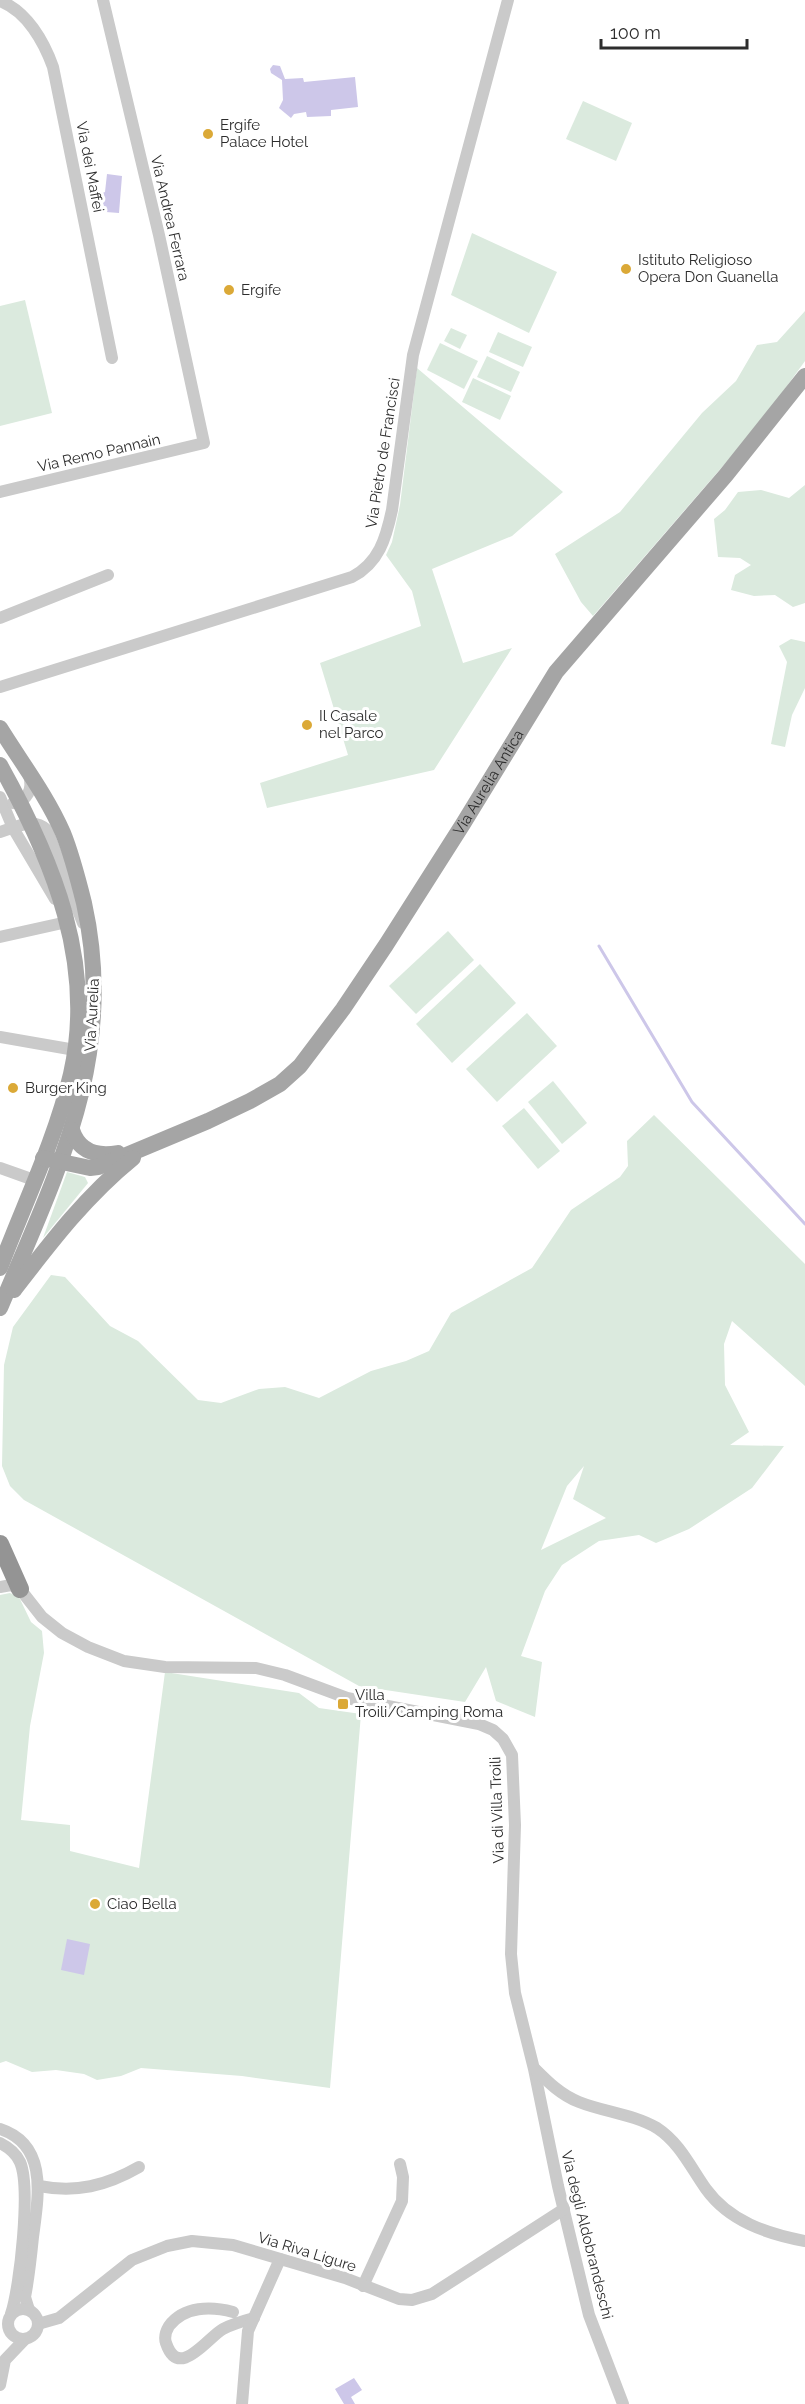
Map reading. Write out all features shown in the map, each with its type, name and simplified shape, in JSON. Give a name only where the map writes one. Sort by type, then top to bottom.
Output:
[{"type":"highway","points":[[0,1544],[20,1589]]},
{"type":"main road","name":"Via Aurelia Antica","points":[[146,1148],[262,1094],[287,1078],[309,1055],[386,945],[464,824],[552,678],[711,493],[805,376]]},
{"type":"main road","name":"Via Aurelia","points":[[0,728],[54,816],[68,846],[80,887],[95,967],[93,1037],[84,1088],[72,1130],[0,1308]]},
{"type":"main road","name":"Via Aurelia","points":[[0,765],[41,844],[66,916],[78,980],[75,1050],[63,1101],[0,1268]]},
{"type":"main road","points":[[72,1130],[82,1147],[98,1155],[146,1148]]},
{"type":"main road","points":[[43,1158],[90,1168],[105,1165],[146,1148]]},
{"type":"main road","points":[[71,1216],[110,1177],[146,1148]]},
{"type":"main road","points":[[0,1308],[71,1216],[92,1184],[94,1173],[90,1168]]},
{"type":"street","name":"Via Andrea Ferrara","points":[[104,0],[159,235],[204,443]]},
{"type":"street","name":"Via Pietro de Francisci","points":[[0,687],[352,577],[364,570],[376,556],[387,534],[392,510],[413,355],[508,0]]},
{"type":"street","name":"Via dei Maffei","points":[[0,1],[16,11],[32,28],[53,67],[112,358]]},
{"type":"street","name":"Via Remo Pannain","points":[[0,492],[204,443]]},
{"type":"street","points":[[0,618],[108,575]]},
{"type":"street","points":[[0,796],[10,802],[20,802],[30,792],[29,775]]},
{"type":"street","name":"Via Aurelia","points":[[0,796],[13,828],[66,916]]},
{"type":"street","points":[[0,832],[31,823],[42,825],[50,835],[78,912],[90,937]]},
{"type":"street","points":[[0,937],[66,916]]},
{"type":"street","points":[[0,1037],[75,1050]]},
{"type":"street","points":[[0,1168],[34,1180]]},
{"type":"street","name":"Via Aurelia","points":[[0,1244],[18,1221]]},
{"type":"street","points":[[0,1587],[11,1585],[20,1589]]},
{"type":"street","name":"Via di Villa Troili","points":[[20,1589],[42,1617],[62,1633],[97,1652],[124,1661],[165,1667],[267,1670],[347,1698],[479,1724],[493,1730],[503,1739],[510,1750],[514,1797],[512,1967],[518,2005],[534,2069]]},
{"type":"street","points":[[534,2069],[553,2087],[571,2098],[637,2119],[660,2130],[676,2144],[713,2198],[739,2220],[767,2231],[805,2241]]},
{"type":"street","name":"Via degli Aldobrandeschi","points":[[534,2069],[589,2315],[622,2404]]},
{"type":"street","points":[[0,2129],[17,2137],[27,2148],[38,2171],[39,2186],[25,2297],[29,2310]]},
{"type":"street","points":[[0,2143],[17,2157],[24,2181],[21,2251],[15,2302],[8,2319],[9,2330],[0,2385]]},
{"type":"street","points":[[363,2286],[402,2201],[403,2177],[400,2164]]},
{"type":"street","points":[[39,2186],[78,2189],[118,2177],[139,2167]]},
{"type":"street","name":"Via Riva Ligure","points":[[38,2324],[59,2318],[121,2267],[142,2254],[192,2241],[218,2242],[280,2259],[399,2299],[412,2300],[425,2297],[564,2209]]},
{"type":"street","points":[[242,2404],[248,2331],[280,2259]]},
{"type":"street","points":[[233,2312],[219,2308],[196,2309],[184,2313],[168,2327],[165,2334],[166,2343],[172,2353],[190,2358],[209,2338],[223,2329],[254,2318]]},
{"type":"street","points":[[5,2360],[25,2339],[35,2334],[38,2324],[36,2315],[29,2310],[21,2309],[11,2314]]},
{"type":"street","points":[[9,2330],[16,2338],[25,2339]]},
{"type":"green space","points":[[583,101],[632,123],[616,161],[566,139]]},
{"type":"green space","points":[[472,233],[557,272],[529,333],[451,295]]},
{"type":"green space","points":[[25,300],[52,413],[0,426],[0,306]]},
{"type":"green space","points":[[805,311],[805,361],[761,422],[593,616],[581,602],[555,554],[620,512],[702,413],[736,381],[757,345],[777,342]]},
{"type":"green space","points":[[451,328],[467,335],[460,349],[444,341]]},
{"type":"green space","points":[[498,332],[532,347],[523,367],[489,352]]},
{"type":"green space","points":[[440,343],[478,361],[464,389],[427,370]]},
{"type":"green space","points":[[487,356],[520,372],[511,392],[477,377]]},
{"type":"green space","points":[[417,368],[563,492],[512,536],[432,569],[463,663],[512,648],[434,770],[267,808],[260,783],[348,755],[320,663],[421,626],[412,591],[386,555],[392,542],[400,505]]},
{"type":"green space","points":[[473,378],[511,396],[500,420],[462,402]]},
{"type":"green space","points":[[805,485],[805,603],[793,607],[775,595],[754,596],[731,590],[735,575],[751,565],[740,558],[718,557],[714,519],[725,510],[738,492],[761,490],[789,498]]},
{"type":"green space","points":[[791,639],[805,642],[805,688],[792,715],[785,747],[771,744],[787,662],[779,646]]},
{"type":"green space","points":[[448,931],[474,960],[416,1014],[389,986]]},
{"type":"green space","points":[[480,964],[516,1003],[452,1063],[416,1024]]},
{"type":"green space","points":[[527,1013],[557,1046],[497,1102],[466,1069]]},
{"type":"green space","points":[[553,1081],[587,1123],[562,1144],[528,1102]]},
{"type":"green space","points":[[524,1108],[560,1151],[538,1169],[502,1126]]},
{"type":"green space","points":[[654,1115],[805,1264],[805,1386],[732,1321],[724,1344],[725,1385],[749,1432],[730,1445],[784,1446],[752,1488],[689,1529],[656,1543],[639,1535],[599,1541],[562,1565],[545,1591],[521,1656],[542,1662],[535,1717],[496,1701],[486,1667],[465,1702],[359,1686],[24,1500],[10,1486],[2,1466],[4,1365],[13,1327],[51,1275],[65,1277],[110,1326],[138,1341],[198,1400],[221,1403],[259,1389],[285,1387],[319,1398],[371,1371],[406,1361],[429,1351],[451,1313],[532,1268],[571,1210],[620,1177],[628,1166],[627,1141]],"holes":[[[584,1466],[573,1499],[606,1518],[541,1550],[567,1486]]]},
{"type":"green space","points":[[67,1172],[85,1177],[88,1183],[43,1238]]},
{"type":"green space","points":[[10,1593],[19,1597],[31,1622],[42,1631],[44,1653],[30,1726],[21,1820],[70,1825],[70,1851],[139,1868],[165,1672],[299,1693],[319,1708],[361,1714],[330,2088],[242,2076],[141,2068],[121,2076],[97,2080],[84,2074],[56,2070],[32,2072],[6,2061],[0,2063],[0,1595]]},
{"type":"shaded area","points":[[273,65],[280,66],[285,79],[303,78],[304,82],[355,77],[358,107],[331,110],[331,116],[307,117],[306,112],[294,114],[291,118],[279,108],[283,100],[282,80],[271,73],[270,69]]},
{"type":"shaded area","points":[[107,174],[122,176],[119,213],[106,212],[100,194],[105,192]]},
{"type":"shaded area","points":[[67,1939],[90,1944],[84,1975],[61,1970]]},
{"type":"shaded area","points":[[354,2378],[362,2390],[351,2397],[355,2404],[344,2404],[335,2389]]},
{"type":"waterway","points":[[599,946],[692,1102],[805,1224]]},
{"type":"place","name":"Ergife Palace Hotel","points":[[208,134]]},
{"type":"place","name":"Istituto Religioso Opera Don Guanella","points":[[626,269]]},
{"type":"place","name":"Ergife","points":[[229,290]]},
{"type":"place","name":"Il Casale nel Parco","points":[[307,725]]},
{"type":"place","name":"Burger King","points":[[13,1088]]},
{"type":"place","name":"Villa Troili/Camping Roma","points":[[343,1704]]},
{"type":"place","name":"Ciao Bella","points":[[95,1904]]}]
